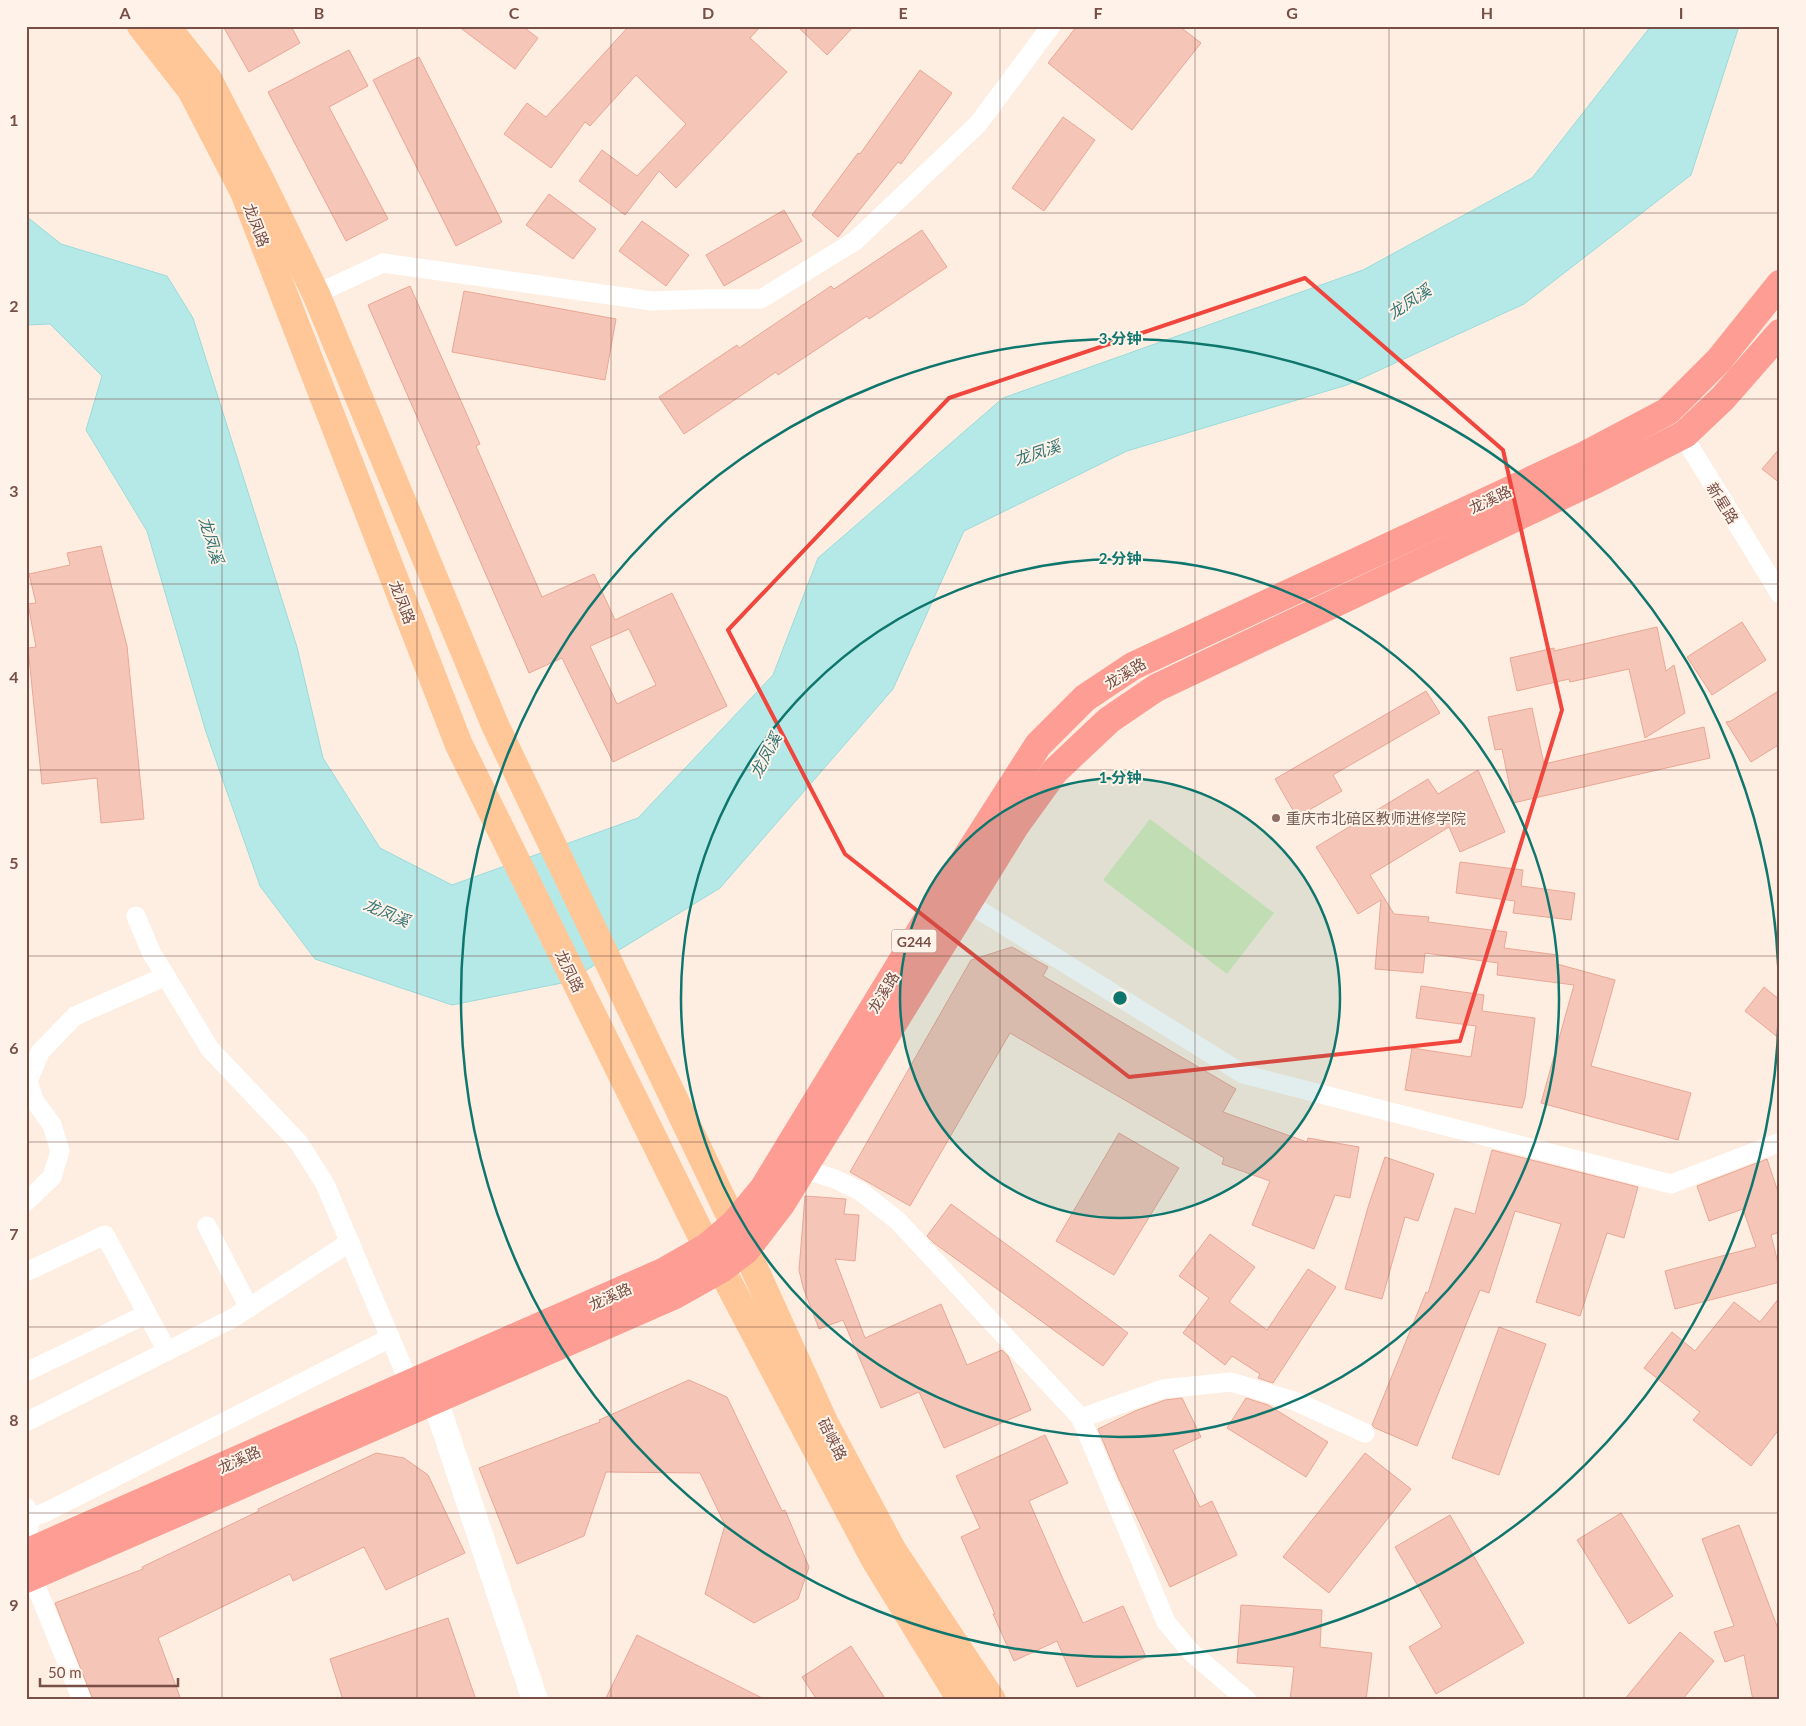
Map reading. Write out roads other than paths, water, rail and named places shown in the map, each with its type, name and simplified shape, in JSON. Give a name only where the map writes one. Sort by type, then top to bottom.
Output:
[{"type":"highway","name":"龙溪路","points":[[27,1563],[422,1397],[673,1296],[714,1258],[734,1224],[762,1189],[946,889],[1038,745],[1086,698],[1132,666],[1583,456],[1668,411],[1719,360],[1780,284]]},
{"type":"highway","name":"龙溪路","points":[[714,1258],[746,1250],[782,1203],[1016,825],[1054,771],[1109,720],[1156,688],[1597,479],[1682,436],[1723,398],[1780,332]]},
{"type":"main road","name":"龙凤路","points":[[141,26],[191,90],[244,192],[459,745],[672,1178]]},
{"type":"main road","name":"龙凤路","points":[[166,26],[208,79],[262,182],[316,294],[495,726],[705,1162]]},
{"type":"main road","name":"碚峡路","points":[[705,1162],[825,1424],[892,1552],[992,1700]]},
{"type":"main road","name":"碚峡路","points":[[672,1178],[875,1560],[961,1700]]},
{"type":"street","points":[[316,294],[383,263],[652,301],[704,298],[761,299],[855,241],[978,124],[1051,26]]},
{"type":"street","name":"新星路","points":[[1668,411],[1780,594]]},
{"type":"street","points":[[968,903],[1243,1074],[1671,1184],[1780,1142]]},
{"type":"street","points":[[136,916],[151,952],[210,1049],[299,1144],[325,1184],[390,1338],[422,1397],[534,1700]]},
{"type":"street","points":[[26,1202],[52,1177],[60,1151],[52,1125],[34,1100],[28,1081],[40,1052],[75,1016],[166,976]]},
{"type":"street","points":[[803,1169],[835,1179],[860,1191],[898,1220],[1081,1418],[1166,1622],[1191,1652],[1247,1700]]},
{"type":"street","points":[[207,1226],[249,1308]]},
{"type":"street","points":[[26,1272],[105,1235],[167,1352]]},
{"type":"street","points":[[26,1422],[233,1318],[350,1242]]},
{"type":"street","points":[[26,1372],[147,1314]]},
{"type":"street","points":[[82,1700],[27,1563],[28,1512],[46,1512],[390,1338]]},
{"type":"street","points":[[1081,1418],[1163,1389],[1231,1382],[1297,1402],[1365,1433]]},
{"type":"water","name":"龙凤溪","points":[[1651,26],[1739,26],[1691,175],[1524,304],[1347,385],[1127,451],[964,531],[893,689],[720,888],[567,982],[452,1005],[315,959],[260,886],[206,732],[147,531],[86,430],[102,376],[50,324],[26,325],[26,216],[61,244],[167,276],[193,318],[297,647],[323,758],[380,848],[452,885],[638,818],[773,675],[818,558],[1003,398],[1363,270],[1532,178]]},
{"type":"place","name":"重庆市北碚区教师进修学院","points":[[1276,818]]}]
